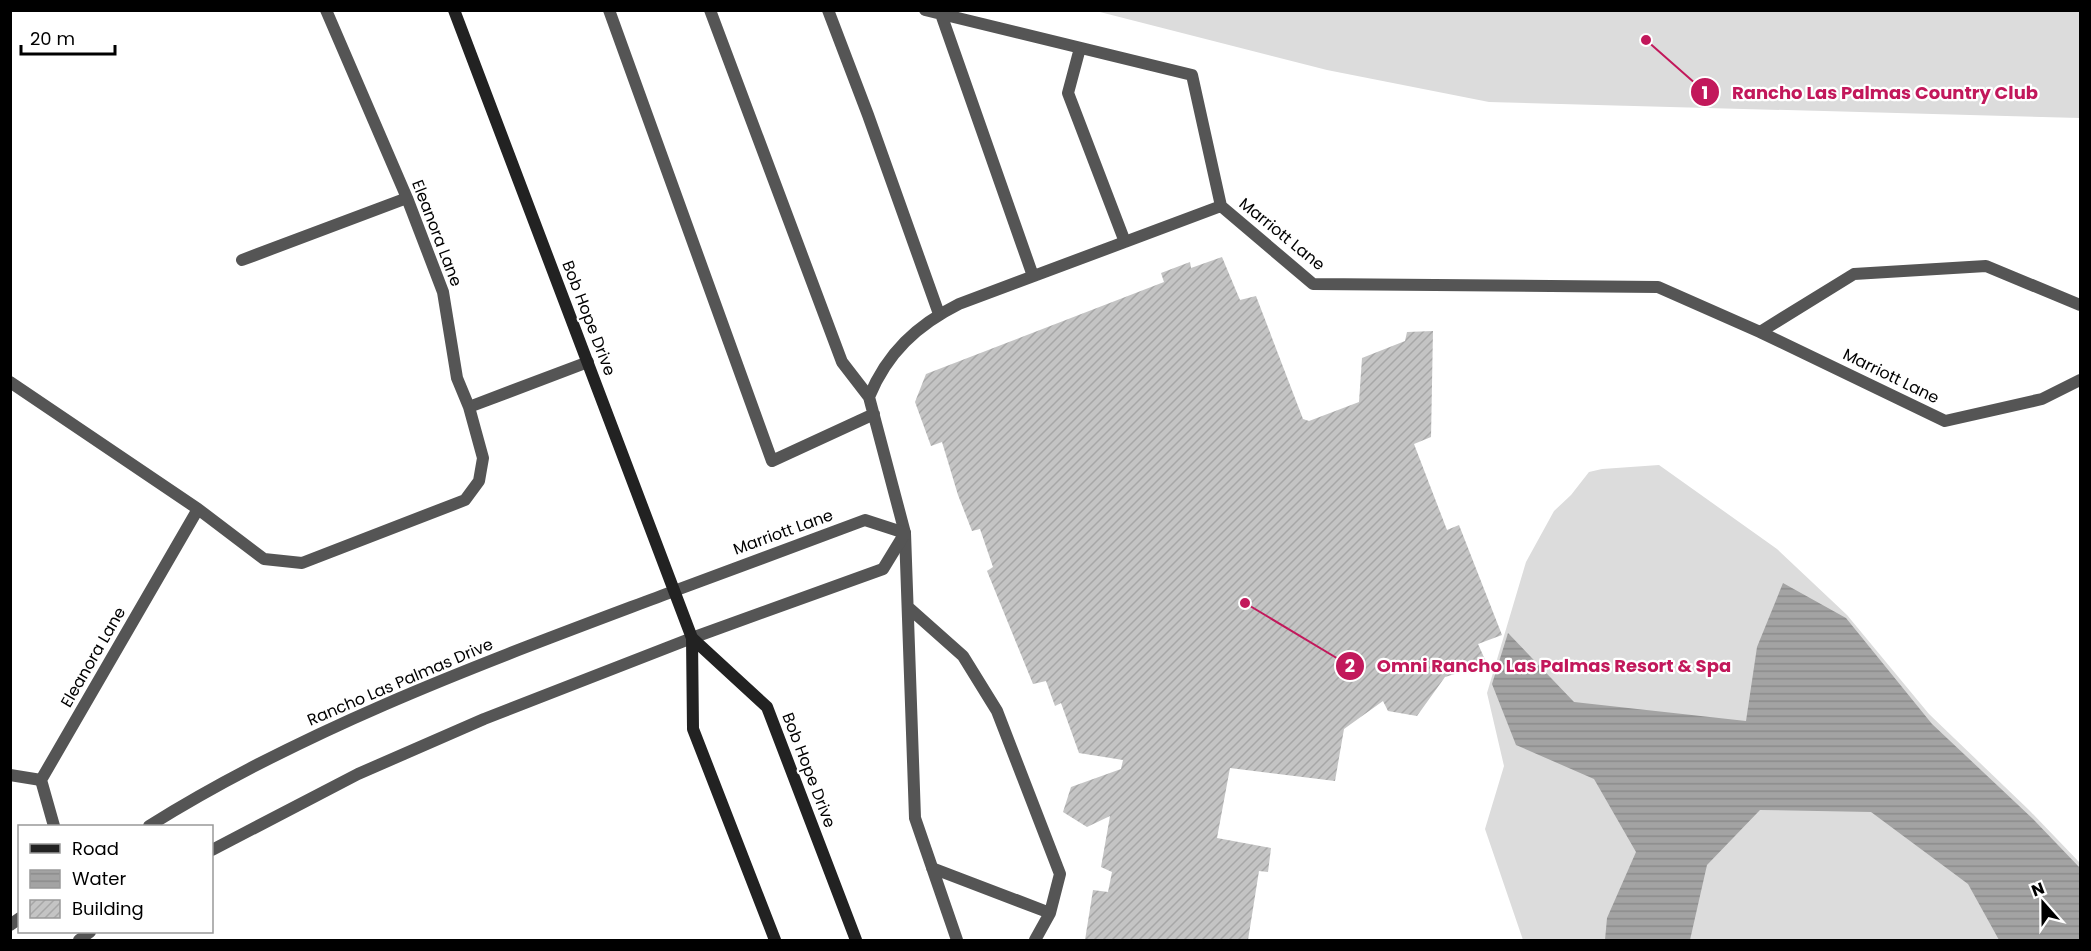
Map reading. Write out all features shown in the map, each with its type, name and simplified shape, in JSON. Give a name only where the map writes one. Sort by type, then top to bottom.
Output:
[{"type":"main road","name":"Bob Hope Drive","points":[[454,10],[692,638],[693,729],[775,940]]},
{"type":"main road","name":"Bob Hope Drive","points":[[692,638],[767,707],[856,940]]},
{"type":"street","name":"Eleanora Lane","points":[[10,382],[198,508],[264,560],[302,563],[465,500],[479,482],[483,458],[469,407],[457,378],[443,292],[407,198],[326,10]]},
{"type":"street","points":[[609,10],[772,460],[874,414]]},
{"type":"street","points":[[710,10],[842,362],[869,397],[874,414],[905,533],[915,818],[957,940]]},
{"type":"street","points":[[828,10],[939,314]]},
{"type":"street","points":[[925,10],[1192,75],[1221,206]]},
{"type":"street","points":[[941,14],[1033,276]]},
{"type":"street","points":[[1080,48],[1068,93],[1125,242]]},
{"type":"street","points":[[242,260],[407,198]]},
{"type":"street","name":"Marriott Lane","points":[[869,397],[886,363],[905,340],[939,314],[959,304],[1221,206],[1313,284],[1658,287],[1760,332],[1945,421],[2042,399],[2080,380]]},
{"type":"street","points":[[1760,332],[1854,274],[1986,266],[2080,305]]},
{"type":"street","points":[[469,407],[588,362]]},
{"type":"street","name":"Eleanora Lane","points":[[41,780],[198,508]]},
{"type":"street","name":"Marriott Lane","points":[[674,591],[865,520],[905,533]]},
{"type":"street","points":[[213,849],[358,774],[484,719],[692,638],[883,569],[905,533]]},
{"type":"street","name":"Rancho Las Palmas Drive","points":[[151,825],[199,795],[329,728],[455,673],[674,591]]},
{"type":"street","points":[[909,608],[963,656],[997,711],[1060,874],[1050,913],[1035,940]]},
{"type":"street","points":[[10,775],[41,780],[54,825]]},
{"type":"street","points":[[932,868],[1050,913]]},
{"type":"shaded area","points":[[1096,11],[2080,11],[2080,118],[1489,102],[1327,70]]},
{"type":"shaded area","points":[[1659,465],[1777,549],[1847,615],[1929,714],[2029,810],[2080,863],[2080,940],[1523,940],[1485,829],[1504,766],[1487,693],[1526,562],[1554,511],[1571,495],[1589,472]]},
{"type":"water","points":[[1783,583],[1846,618],[1932,724],[2033,819],[2080,868],[2080,940],[1999,940],[1968,884],[1871,812],[1760,810],[1707,865],[1690,940],[1605,940],[1607,918],[1636,852],[1594,779],[1516,745],[1492,684],[1508,633],[1574,702],[1746,721],[1757,647]]},
{"type":"building","points":[[1222,257],[1240,300],[1256,296],[1303,419],[1309,421],[1359,402],[1362,358],[1405,341],[1407,332],[1433,331],[1431,437],[1414,444],[1447,530],[1459,525],[1502,635],[1478,644],[1487,664],[1445,677],[1417,716],[1388,711],[1383,701],[1344,729],[1335,781],[1230,768],[1217,838],[1271,848],[1268,872],[1259,871],[1248,940],[1085,940],[1093,890],[1108,892],[1112,872],[1101,867],[1110,816],[1087,827],[1063,812],[1071,787],[1121,769],[1123,760],[1079,753],[1061,703],[1055,706],[1046,681],[1033,684],[987,571],[993,567],[980,529],[972,531],[942,442],[931,446],[915,402],[926,374],[1164,282],[1161,273],[1190,262],[1191,268]]},
{"type":"place","name":"Rancho Las Palmas Country Club","points":[[1646,40]]},
{"type":"place","name":"Omni Rancho Las Palmas Resort & Spa","points":[[1245,603]]}]
